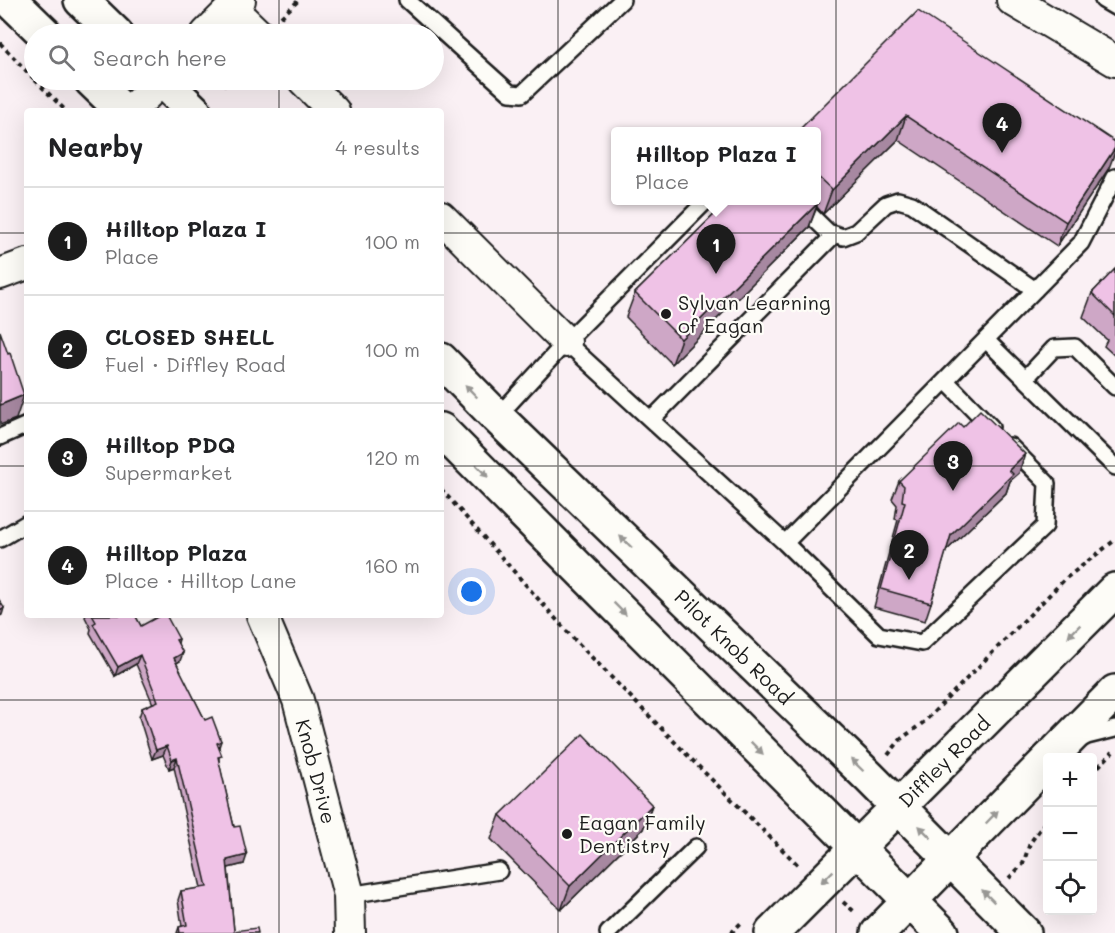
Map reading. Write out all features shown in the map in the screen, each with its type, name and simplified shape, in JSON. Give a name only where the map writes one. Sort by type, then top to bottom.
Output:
[{"type":"main road","points":[[10,0],[35,24]]},
{"type":"main road","points":[[81,0],[106,24]]},
{"type":"main road","points":[[101,90],[120,108]]},
{"type":"main road","points":[[172,90],[191,108]]},
{"type":"main road","name":"Pilot Knob Road","points":[[444,363],[869,777],[1024,933]]},
{"type":"main road","points":[[444,433],[942,933]]},
{"type":"main road","name":"Diffley Road","points":[[760,925],[810,874],[857,848],[1115,590]]},
{"type":"main road","points":[[1054,753],[1115,692]]},
{"type":"main road","points":[[878,932],[1043,764]]},
{"type":"street","points":[[1012,0],[1115,60]]},
{"type":"street","points":[[216,24],[236,4],[251,24]]},
{"type":"street","points":[[133,108],[152,90]]},
{"type":"street","points":[[313,90],[331,108]]},
{"type":"street","points":[[444,220],[566,342]]},
{"type":"street","points":[[0,274],[24,265]]},
{"type":"street","name":"Knob Drive","points":[[263,618],[298,700],[349,894],[350,933]]},
{"type":"lane","points":[[406,0],[433,24]]},
{"type":"lane","points":[[444,34],[510,93],[522,94],[622,0]]},
{"type":"lane","points":[[1103,0],[1115,7]]},
{"type":"lane","points":[[785,543],[1081,243],[1115,177]]},
{"type":"lane","points":[[799,205],[828,232],[843,237],[856,231],[886,204],[898,200],[912,204],[1035,290]]},
{"type":"lane","points":[[497,417],[566,342],[702,205]]},
{"type":"lane","points":[[651,420],[835,234]]},
{"type":"lane","points":[[986,340],[1115,467]]},
{"type":"lane","points":[[566,342],[785,543],[879,635],[922,643],[1045,526],[1047,483],[946,381]]},
{"type":"lane","points":[[1025,379],[1054,348],[1075,347],[1115,387]]},
{"type":"lane","points":[[0,437],[24,426]]},
{"type":"lane","points":[[0,539],[24,525]]},
{"type":"lane","points":[[1058,753],[1087,736],[1115,729]]},
{"type":"lane","points":[[608,933],[696,847]]},
{"type":"lane","points":[[349,894],[499,871]]},
{"type":"path","points":[[0,43],[24,68]]},
{"type":"path","points":[[46,90],[63,108]]},
{"type":"path","points":[[444,492],[571,636],[693,762],[810,874],[878,932]]},
{"type":"path","points":[[869,777],[901,739],[924,722],[1065,579],[1115,540]]},
{"type":"path","points":[[1097,768],[1115,751]]},
{"type":"path","points":[[810,874],[833,824]]},
{"type":"path","points":[[790,873],[810,874]]},
{"type":"path","points":[[731,933],[760,925]]},
{"type":"building","points":[[918,11],[1115,142],[1115,148],[1066,222],[906,116],[832,190],[821,180],[821,127],[802,127]]},
{"type":"building","points":[[724,205],[816,205],[681,339],[635,293]]},
{"type":"building","points":[[1115,269],[1115,316],[1092,293]]},
{"type":"building","points":[[0,331],[24,395],[0,405]]},
{"type":"building","points":[[980,410],[1025,454],[1009,470],[1013,474],[951,535],[931,603],[881,589],[905,502],[902,501],[904,486],[899,481],[959,423],[963,427]]},
{"type":"building","points":[[94,618],[137,618],[141,626],[156,618],[168,618],[179,639],[176,640],[183,653],[174,658],[205,720],[212,717],[221,741],[217,743],[222,756],[218,757],[234,827],[240,826],[247,855],[227,860],[234,931],[257,928],[258,933],[180,933],[179,927],[187,925],[181,891],[207,887],[177,758],[172,760],[167,746],[156,750],[142,708],[158,701],[140,655],[118,667],[93,624],[96,622]]},
{"type":"building","name":"Eagan Family Dentistry","points":[[583,734],[652,805],[570,886],[500,815]]},
{"type":"place","name":"Hilltop Plaza","points":[[1002,153]]},
{"type":"place","name":"Hilltop Plaza I","points":[[716,274]]},
{"type":"place","name":"Sylvan Learning of Eagan","points":[[666,314]]},
{"type":"place","name":"Hilltop PDQ","points":[[953,491]]},
{"type":"place","name":"CLOSED SHELL","points":[[909,580]]},
{"type":"place","name":"Eagan Family Dentistry","points":[[567,834]]}]
